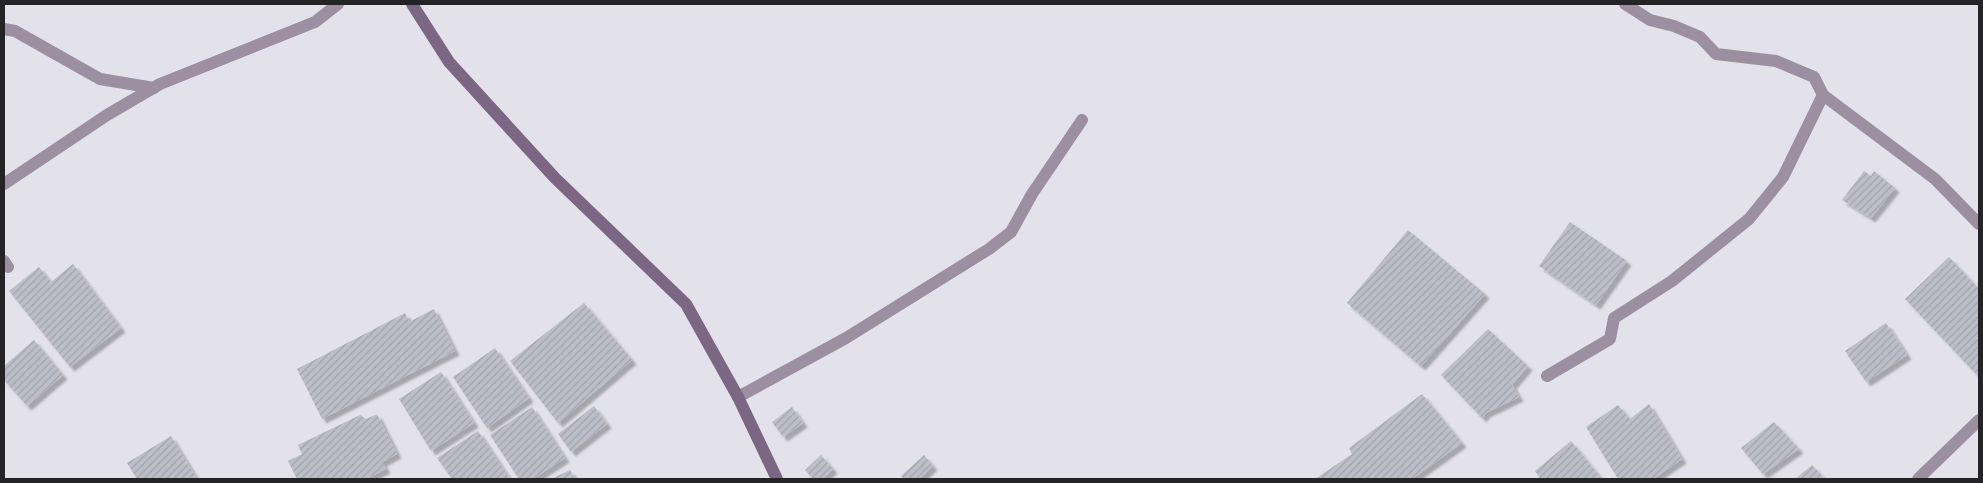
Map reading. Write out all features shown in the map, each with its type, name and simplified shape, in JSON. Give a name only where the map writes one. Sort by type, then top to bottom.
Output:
[{"type":"street","points":[[4,184],[107,115],[154,88],[315,22],[336,4]]},
{"type":"street","points":[[412,4],[449,62],[522,142],[555,178],[686,304],[738,397],[777,479]]},
{"type":"street","points":[[1625,4],[1650,20],[1674,26],[1700,36],[1716,54],[1776,61],[1814,77],[1823,95],[1934,178],[1979,224]]},
{"type":"street","points":[[4,30],[15,31],[100,79],[154,88]]},
{"type":"street","points":[[1547,376],[1610,340],[1614,318],[1672,282],[1749,219],[1783,177],[1823,95]]},
{"type":"street","points":[[738,397],[846,338],[989,249],[1011,232],[1032,194],[1082,120]]},
{"type":"street","points":[[1918,479],[1979,420]]},
{"type":"building","points":[[1864,171],[1871,176],[1874,171],[1895,188],[1871,218],[1842,200]]},
{"type":"building","points":[[1570,222],[1627,261],[1596,305],[1539,266]]},
{"type":"building","points":[[1408,230],[1485,294],[1421,366],[1347,303]]},
{"type":"building","points":[[1949,257],[1979,289],[1979,377],[1905,299]]},
{"type":"building","points":[[73,264],[121,328],[70,367],[9,291],[39,267],[51,282]]},
{"type":"building","points":[[584,303],[632,360],[558,423],[510,361]]},
{"type":"building","points":[[434,309],[455,351],[322,419],[297,369],[405,313],[409,322]]},
{"type":"building","points":[[1886,323],[1907,355],[1866,382],[1845,351]]},
{"type":"building","points":[[1488,329],[1528,366],[1512,385],[1519,397],[1486,413],[1482,418],[1441,375]]},
{"type":"building","points":[[34,340],[63,375],[27,406],[4,380],[4,366]]},
{"type":"building","points":[[495,348],[529,398],[487,428],[453,377]]},
{"type":"building","points":[[441,372],[474,423],[431,451],[399,399]]},
{"type":"building","points":[[1422,394],[1462,443],[1412,479],[1315,479],[1352,454],[1349,448]]},
{"type":"building","points":[[1649,404],[1682,459],[1653,479],[1618,479],[1586,427],[1618,405],[1630,419]]},
{"type":"building","points":[[594,406],[607,424],[571,452],[558,434]]},
{"type":"building","points":[[532,407],[565,458],[533,479],[519,479],[490,435]]},
{"type":"building","points":[[792,407],[803,423],[783,437],[772,422]]},
{"type":"building","points":[[377,414],[397,454],[382,462],[386,469],[366,479],[297,479],[288,461],[302,454],[298,445],[360,415],[366,419]]},
{"type":"building","points":[[1774,422],[1799,449],[1763,474],[1741,448]]},
{"type":"building","points":[[478,431],[510,479],[452,479],[437,458]]},
{"type":"building","points":[[171,436],[197,479],[137,479],[127,463]]},
{"type":"building","points":[[1571,441],[1602,479],[1539,479],[1535,471]]},
{"type":"building","points":[[821,455],[833,469],[822,479],[813,479],[805,470]]},
{"type":"building","points":[[924,455],[933,466],[919,479],[904,479],[901,476]]},
{"type":"building","points":[[1812,465],[1825,479],[1795,479]]},
{"type":"building","points":[[570,470],[575,479],[551,479]]}]
